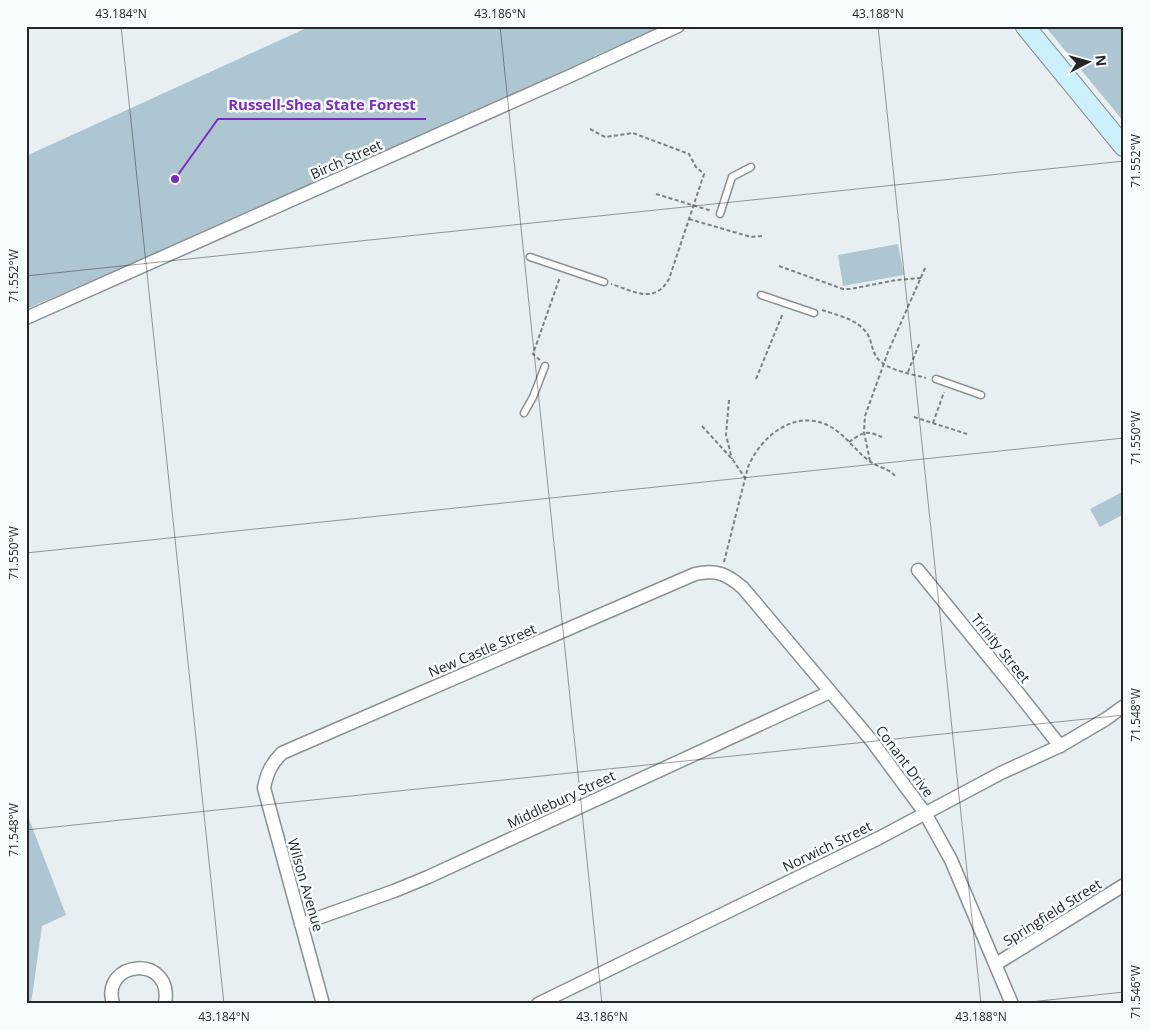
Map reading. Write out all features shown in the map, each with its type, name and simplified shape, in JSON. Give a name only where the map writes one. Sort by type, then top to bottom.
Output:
[{"type":"main road","points":[[1025,26],[1124,147]]},
{"type":"street","name":"Birch Street","points":[[26,318],[678,26]]},
{"type":"street","name":"Trinity Street","points":[[918,570],[1060,746]]},
{"type":"street","name":"New Castle Street","points":[[266,775],[272,763],[282,753],[696,574],[708,571],[721,573]]},
{"type":"street","name":"Conant Drive","points":[[721,573],[733,579],[743,588],[871,740],[925,812],[950,860],[1012,1004]]},
{"type":"street","name":"Middlebury Street","points":[[301,924],[428,877],[830,692]]},
{"type":"street","name":"Norwich Street","points":[[538,1004],[879,838],[1001,773],[1060,746],[1124,706]]},
{"type":"street","name":"Wilson Avenue","points":[[266,775],[264,788],[270,813],[324,1004]]},
{"type":"street","name":"Springfield Street","points":[[996,964],[1124,885]]},
{"type":"street","points":[[113,1004],[112,989],[116,980],[122,973],[138,967],[154,972],[161,979],[165,987],[165,1004]]},
{"type":"lane","points":[[720,214],[732,176],[750,167]]},
{"type":"lane","points":[[530,257],[604,282]]},
{"type":"lane","points":[[760,295],[814,313]]},
{"type":"lane","points":[[524,413],[545,366]]},
{"type":"lane","points":[[936,379],[981,395]]},
{"type":"path","points":[[590,129],[605,137],[633,133],[689,154],[696,167],[704,174],[665,287],[651,295],[604,282]]},
{"type":"path","points":[[656,194],[706,209]]},
{"type":"path","points":[[689,219],[751,237],[762,236]]},
{"type":"path","points":[[779,266],[843,289],[921,278]]},
{"type":"path","points":[[870,462],[864,432],[865,416],[884,364],[926,266]]},
{"type":"path","points":[[545,366],[533,354],[563,268]]},
{"type":"path","points":[[756,379],[786,304]]},
{"type":"path","points":[[814,313],[822,310],[858,324],[865,330],[876,357],[884,364],[928,379],[936,379]]},
{"type":"path","points":[[908,372],[920,342]]},
{"type":"path","points":[[933,423],[948,383]]},
{"type":"path","points":[[729,400],[726,435],[733,460]]},
{"type":"path","points":[[914,417],[967,434]]},
{"type":"path","points":[[721,573],[745,478],[753,455],[759,445],[773,433],[790,423],[799,420],[820,422],[838,431],[870,462],[891,472],[894,476]]},
{"type":"path","points":[[702,426],[733,460],[745,478]]},
{"type":"path","points":[[849,442],[864,432],[882,437]]},
{"type":"shaded area","points":[[311,26],[666,26],[594,56],[595,59],[141,260],[26,309],[26,156]]},
{"type":"shaded area","points":[[1045,26],[1124,26],[1124,122]]},
{"type":"shaded area","points":[[898,244],[904,275],[843,286],[838,255]]},
{"type":"shaded area","points":[[1124,491],[1124,514],[1100,527],[1090,509]]},
{"type":"shaded area","points":[[26,811],[66,915],[42,926],[31,1004],[26,1004]]},
{"type":"place","name":"Russell-Shea State Forest","points":[[175,179]]}]
